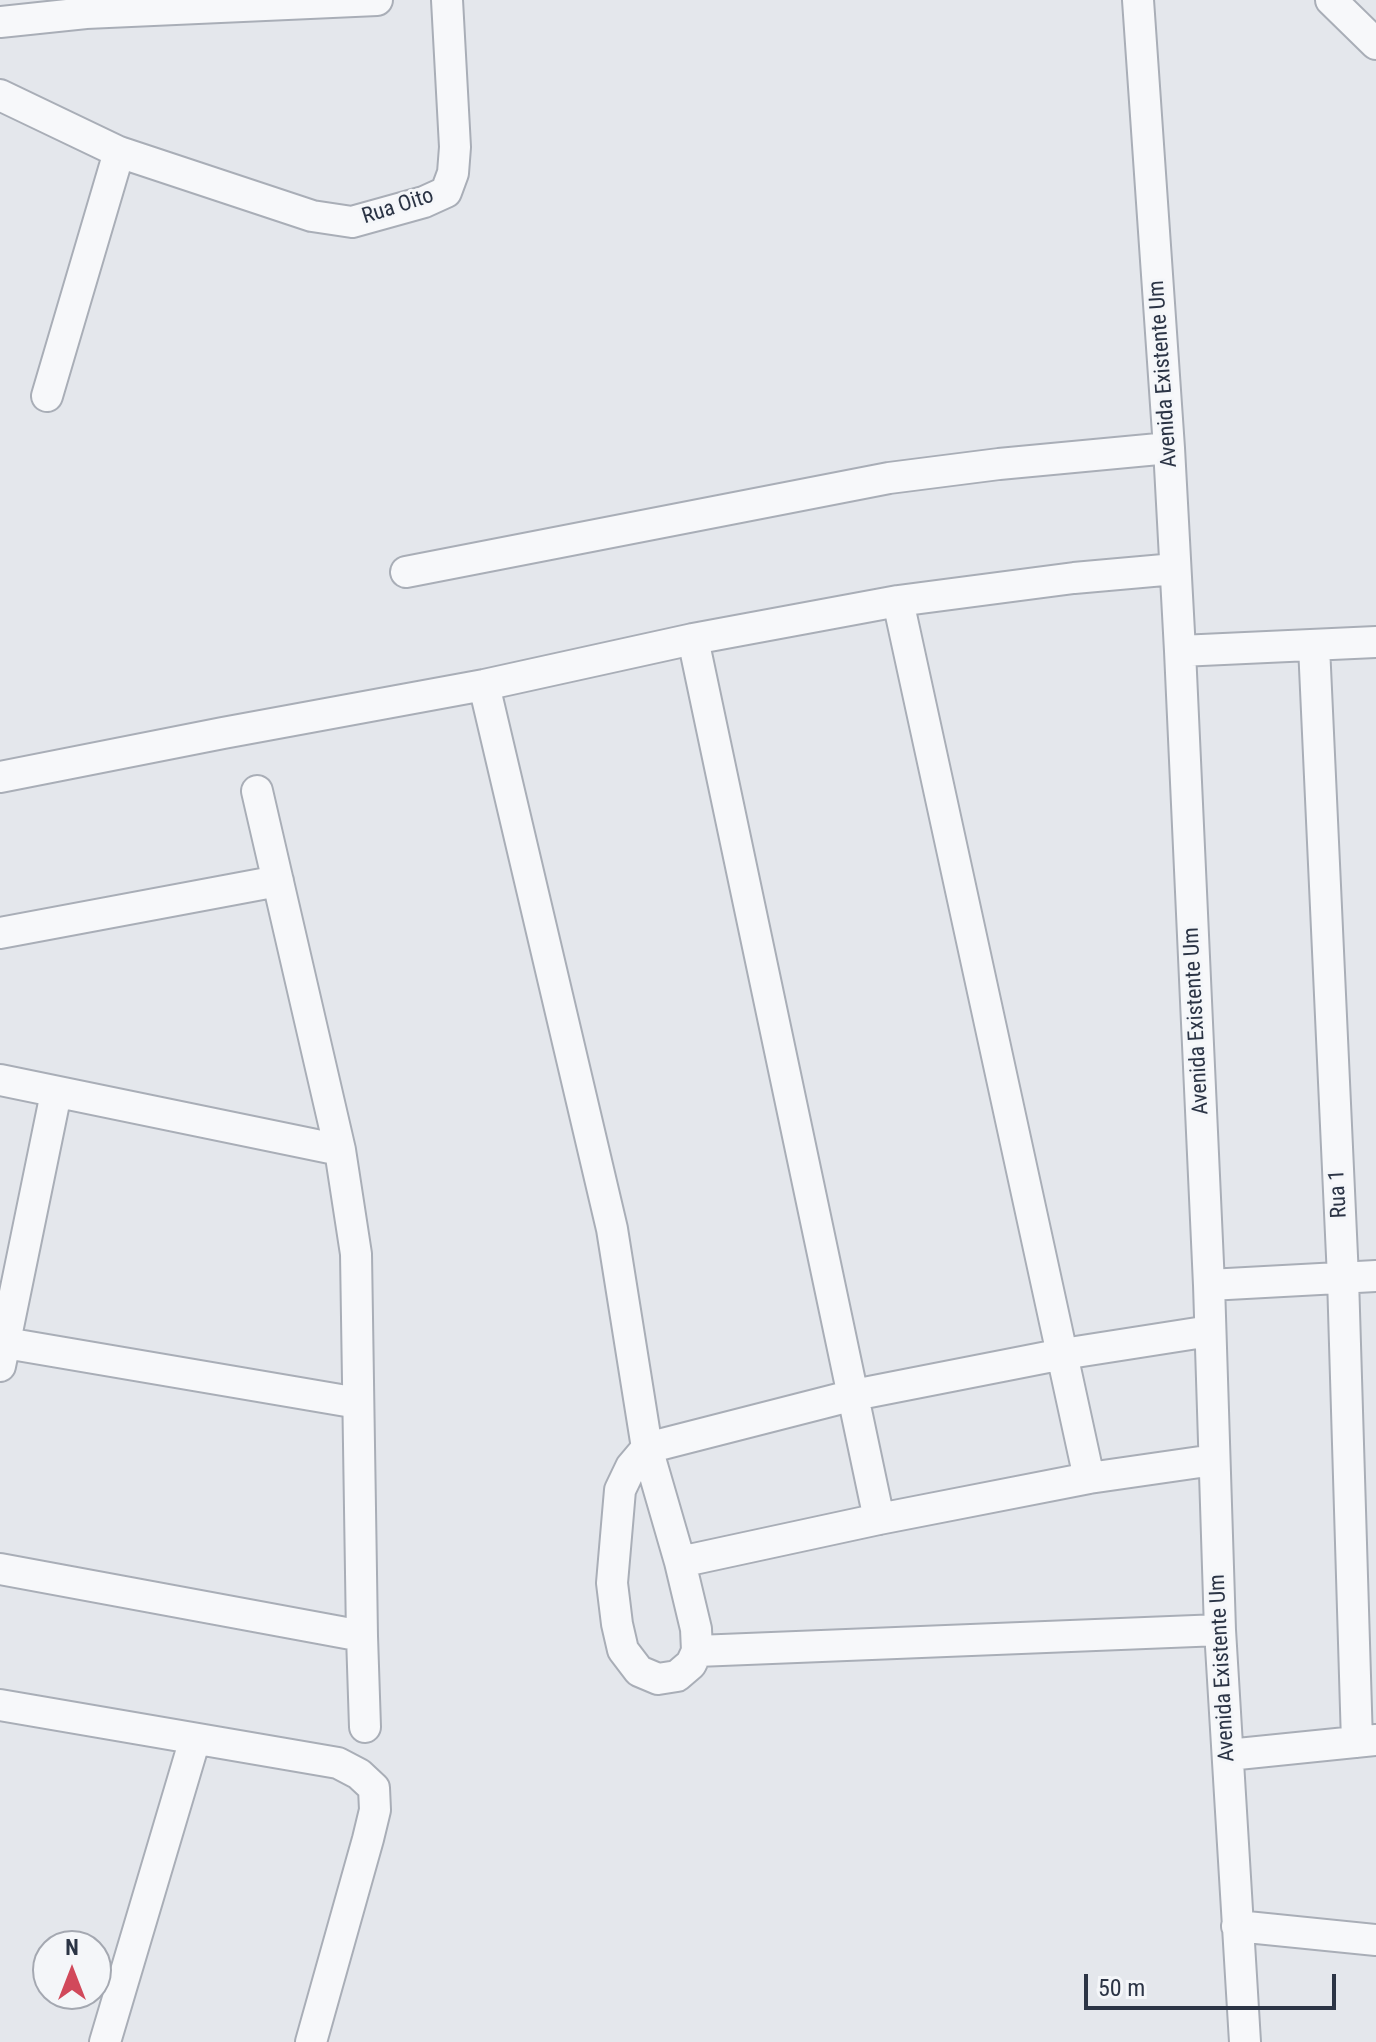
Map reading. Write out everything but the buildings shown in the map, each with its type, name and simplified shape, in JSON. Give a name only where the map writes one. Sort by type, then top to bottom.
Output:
[{"type":"street","points":[[0,22],[86,7],[377,0]]},
{"type":"street","name":"Rua Oito","points":[[0,95],[119,152],[312,216],[352,222],[424,202],[446,192],[453,173],[455,147],[447,0]]},
{"type":"street","name":"Avenida Existente Um","points":[[1138,0],[1180,651],[1209,1285],[1220,1630],[1245,2042]]},
{"type":"street","points":[[1331,0],[1376,44]]},
{"type":"street","points":[[47,396],[119,152]]},
{"type":"street","points":[[406,572],[889,478],[1169,448]]},
{"type":"street","points":[[0,777],[484,685],[693,639],[898,601],[1074,578],[1175,569]]},
{"type":"street","points":[[898,601],[1089,1478]]},
{"type":"street","points":[[693,639],[879,1519]]},
{"type":"street","points":[[1180,651],[1376,642]]},
{"type":"street","name":"Rua 1","points":[[1314,646],[1367,1741]]},
{"type":"street","points":[[484,685],[612,1229],[647,1448],[696,1629],[697,1651],[691,1664],[677,1676],[658,1679],[639,1671],[623,1650],[612,1583],[620,1490],[631,1467],[647,1448],[854,1395],[1063,1354],[1210,1331]]},
{"type":"street","points":[[257,791],[340,1150],[356,1254],[365,1727]]},
{"type":"street","points":[[0,933],[278,881]]},
{"type":"street","points":[[0,1080],[340,1150]]},
{"type":"street","points":[[56,1093],[1,1350],[358,1403]]},
{"type":"street","points":[[1209,1285],[1376,1276]]},
{"type":"street","points":[[680,1562],[1089,1478],[1214,1460]]},
{"type":"street","points":[[0,1569],[362,1636]]},
{"type":"street","points":[[697,1651],[1220,1630]]},
{"type":"street","points":[[0,1705],[338,1763],[359,1774],[374,1788],[375,1810],[368,1839],[311,2042]]},
{"type":"street","points":[[105,2042],[195,1739]]},
{"type":"street","points":[[1228,1755],[1367,1741]]},
{"type":"street","points":[[1237,1926],[1376,1940]]}]
